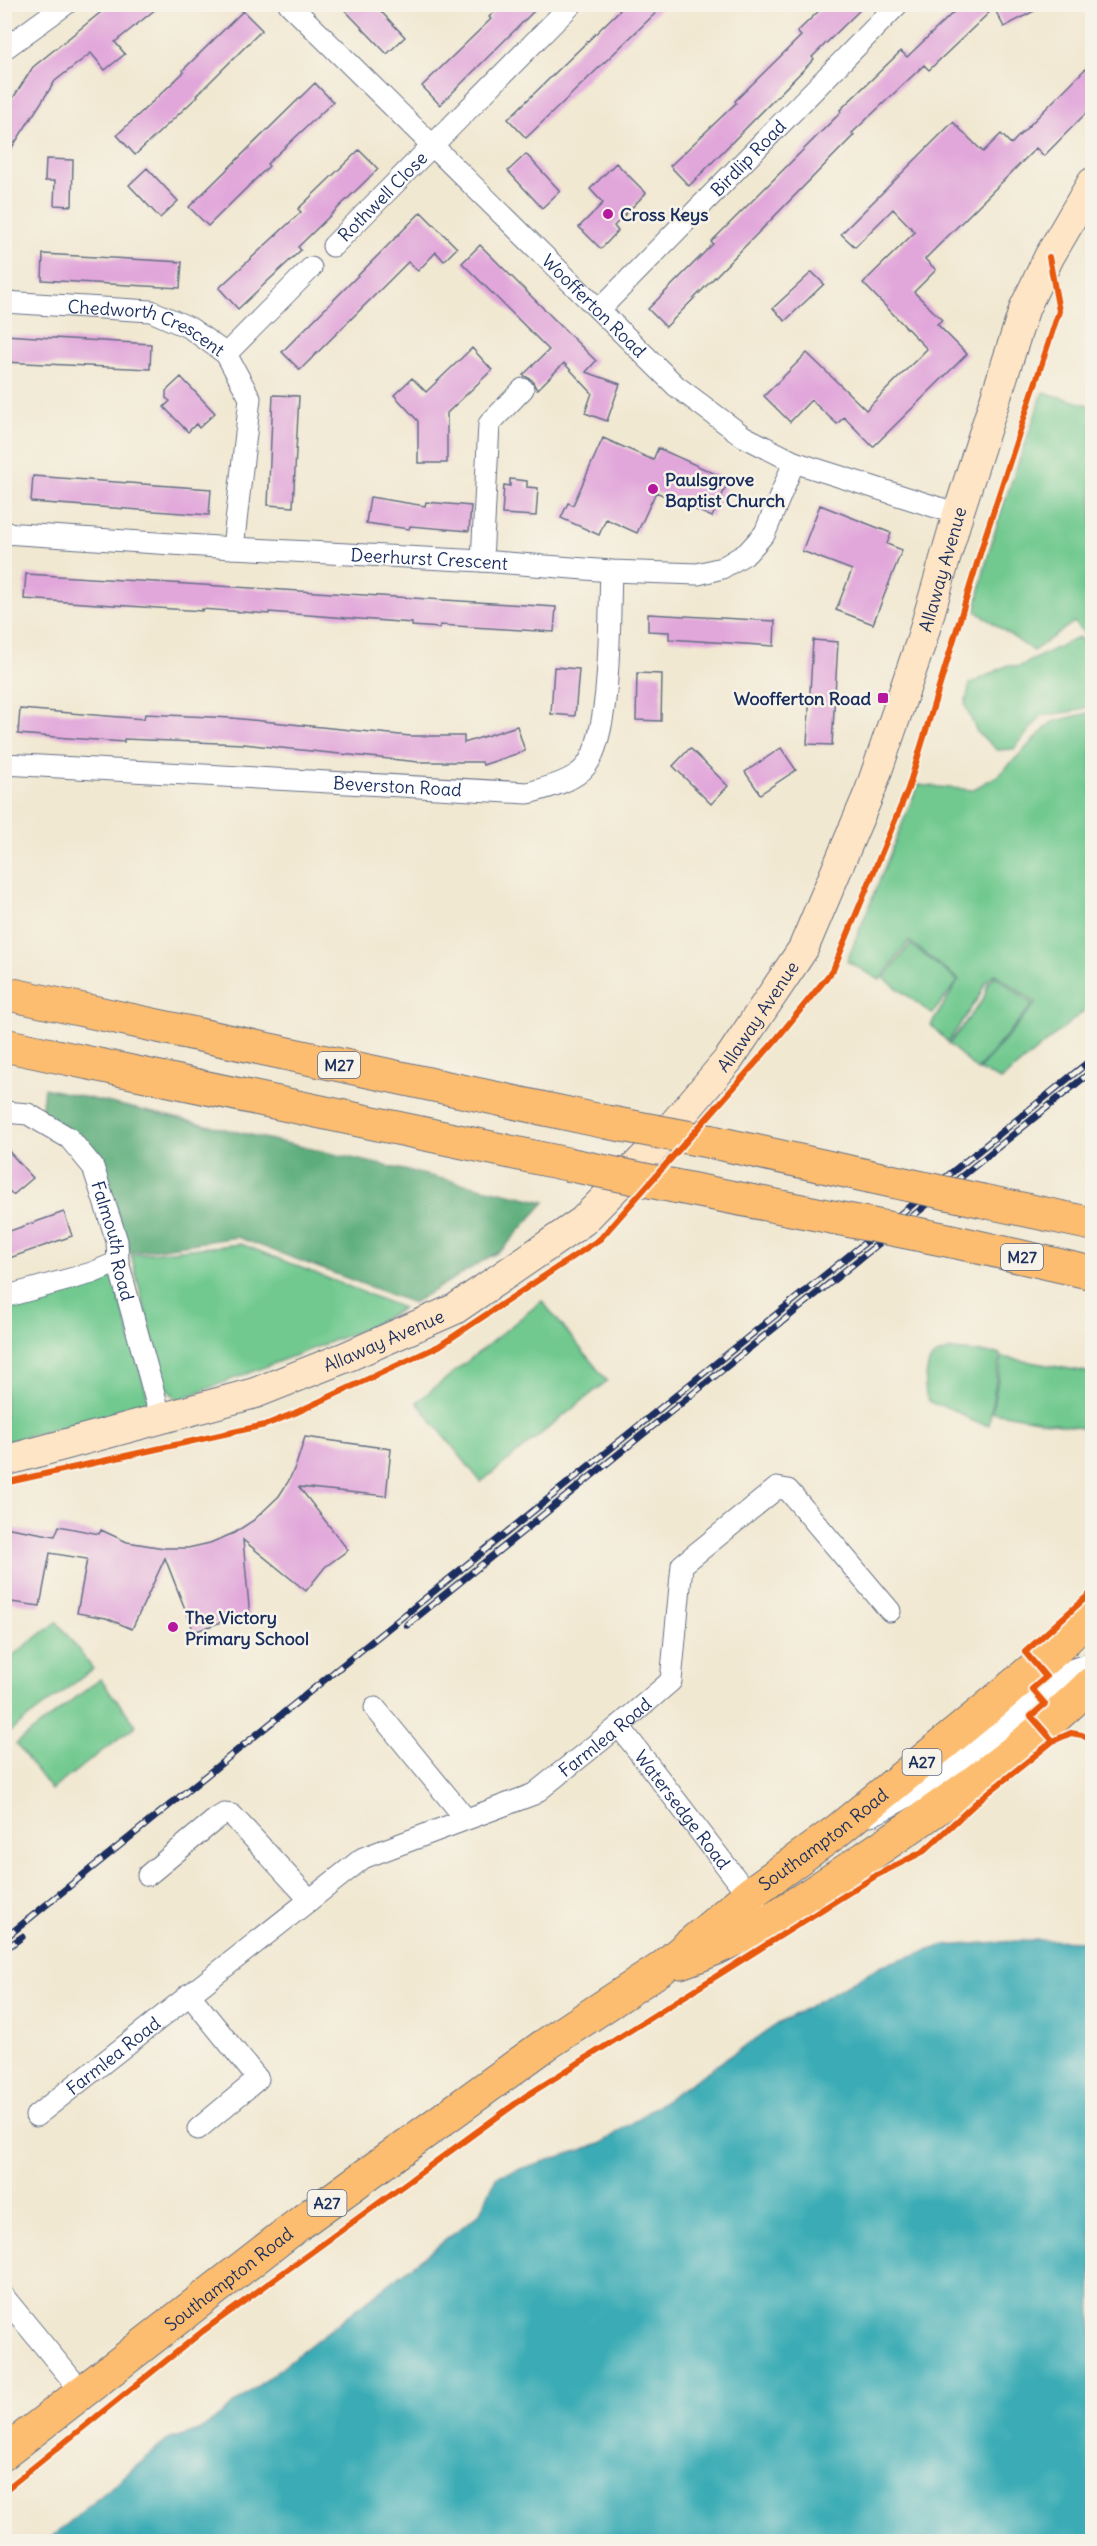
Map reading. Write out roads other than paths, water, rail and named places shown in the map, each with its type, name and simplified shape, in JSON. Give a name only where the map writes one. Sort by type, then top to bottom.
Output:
[{"type":"main road","name":"M27","points":[[4,993],[1092,1224]]},
{"type":"main road","name":"M27","points":[[4,1045],[1092,1272]]},
{"type":"main road","name":"Southampton Road","points":[[4,2453],[312,2214],[545,2045],[662,1968],[748,1895],[837,1831],[987,1708],[1090,1616]]},
{"type":"main road","name":"Southampton Road","points":[[662,1968],[716,1950],[771,1921],[955,1797],[1009,1756],[1087,1681]]},
{"type":"street","points":[[4,49],[66,4]]},
{"type":"street","name":"Woofferton Road","points":[[289,4],[676,386],[743,436],[794,462],[958,514]]},
{"type":"street","name":"Rothwell Close","points":[[333,246],[572,4]]},
{"type":"street","name":"Birdlip Road","points":[[599,310],[898,4]]},
{"type":"street","name":"Allaway Avenue","points":[[4,1461],[191,1412],[281,1384],[455,1309],[584,1221],[651,1151],[729,1059],[803,949],[870,791],[921,642],[958,514],[1025,308],[1049,257],[1092,183]]},
{"type":"street","points":[[226,354],[311,268]]},
{"type":"street","name":"Chedworth Crescent","points":[[4,302],[151,311],[190,328],[226,354],[250,398],[233,548]]},
{"type":"street","points":[[482,561],[489,424],[523,389]]},
{"type":"street","name":"Deerhurst Crescent","points":[[4,532],[233,548],[482,561],[611,572],[698,574],[722,568],[747,553],[765,533],[794,462]]},
{"type":"street","name":"Beverston Road","points":[[4,764],[528,793],[559,784],[586,767],[600,734],[605,698],[611,572]]},
{"type":"street","name":"Falmouth Road","points":[[4,1112],[28,1114],[69,1138],[93,1167],[117,1241],[118,1262],[162,1419]]},
{"type":"street","points":[[4,1297],[92,1273],[118,1262]]},
{"type":"street","name":"Farmlea Road","points":[[36,2116],[363,1858],[534,1794],[619,1726],[671,1681],[682,1565],[777,1488],[788,1490],[890,1611]]},
{"type":"street","points":[[837,1831],[905,1800],[974,1751],[1087,1681],[1074,1652],[1078,1636],[1090,1616]]},
{"type":"street","points":[[375,1708],[465,1818]]},
{"type":"street","name":"Watersedge Road","points":[[619,1726],[748,1895],[771,1921]]},
{"type":"street","points":[[148,1875],[216,1819],[224,1814],[232,1815],[310,1900]]},
{"type":"street","points":[[189,1994],[258,2079],[198,2129]]},
{"type":"street","points":[[4,2297],[82,2392]]},
{"type":"water","points":[[1031,1940],[1092,1941],[1092,2541],[47,2541],[168,2440],[202,2429],[479,2214],[497,2176],[600,2144],[778,2024],[882,1965],[942,1946]]},
{"type":"railway","points":[[4,1939],[1092,1059]]},
{"type":"railway","points":[[407,1625],[1092,1071]]},
{"type":"railway","points":[[4,1950],[22,1937]]},
{"type":"place","name":"Cross Keys","points":[[608,214]]},
{"type":"place","name":"Paulsgrove Baptist Church","points":[[653,489]]},
{"type":"place","name":"Woofferton Road","points":[[883,698]]},
{"type":"place","name":"The Victory Primary School","points":[[173,1627]]}]
